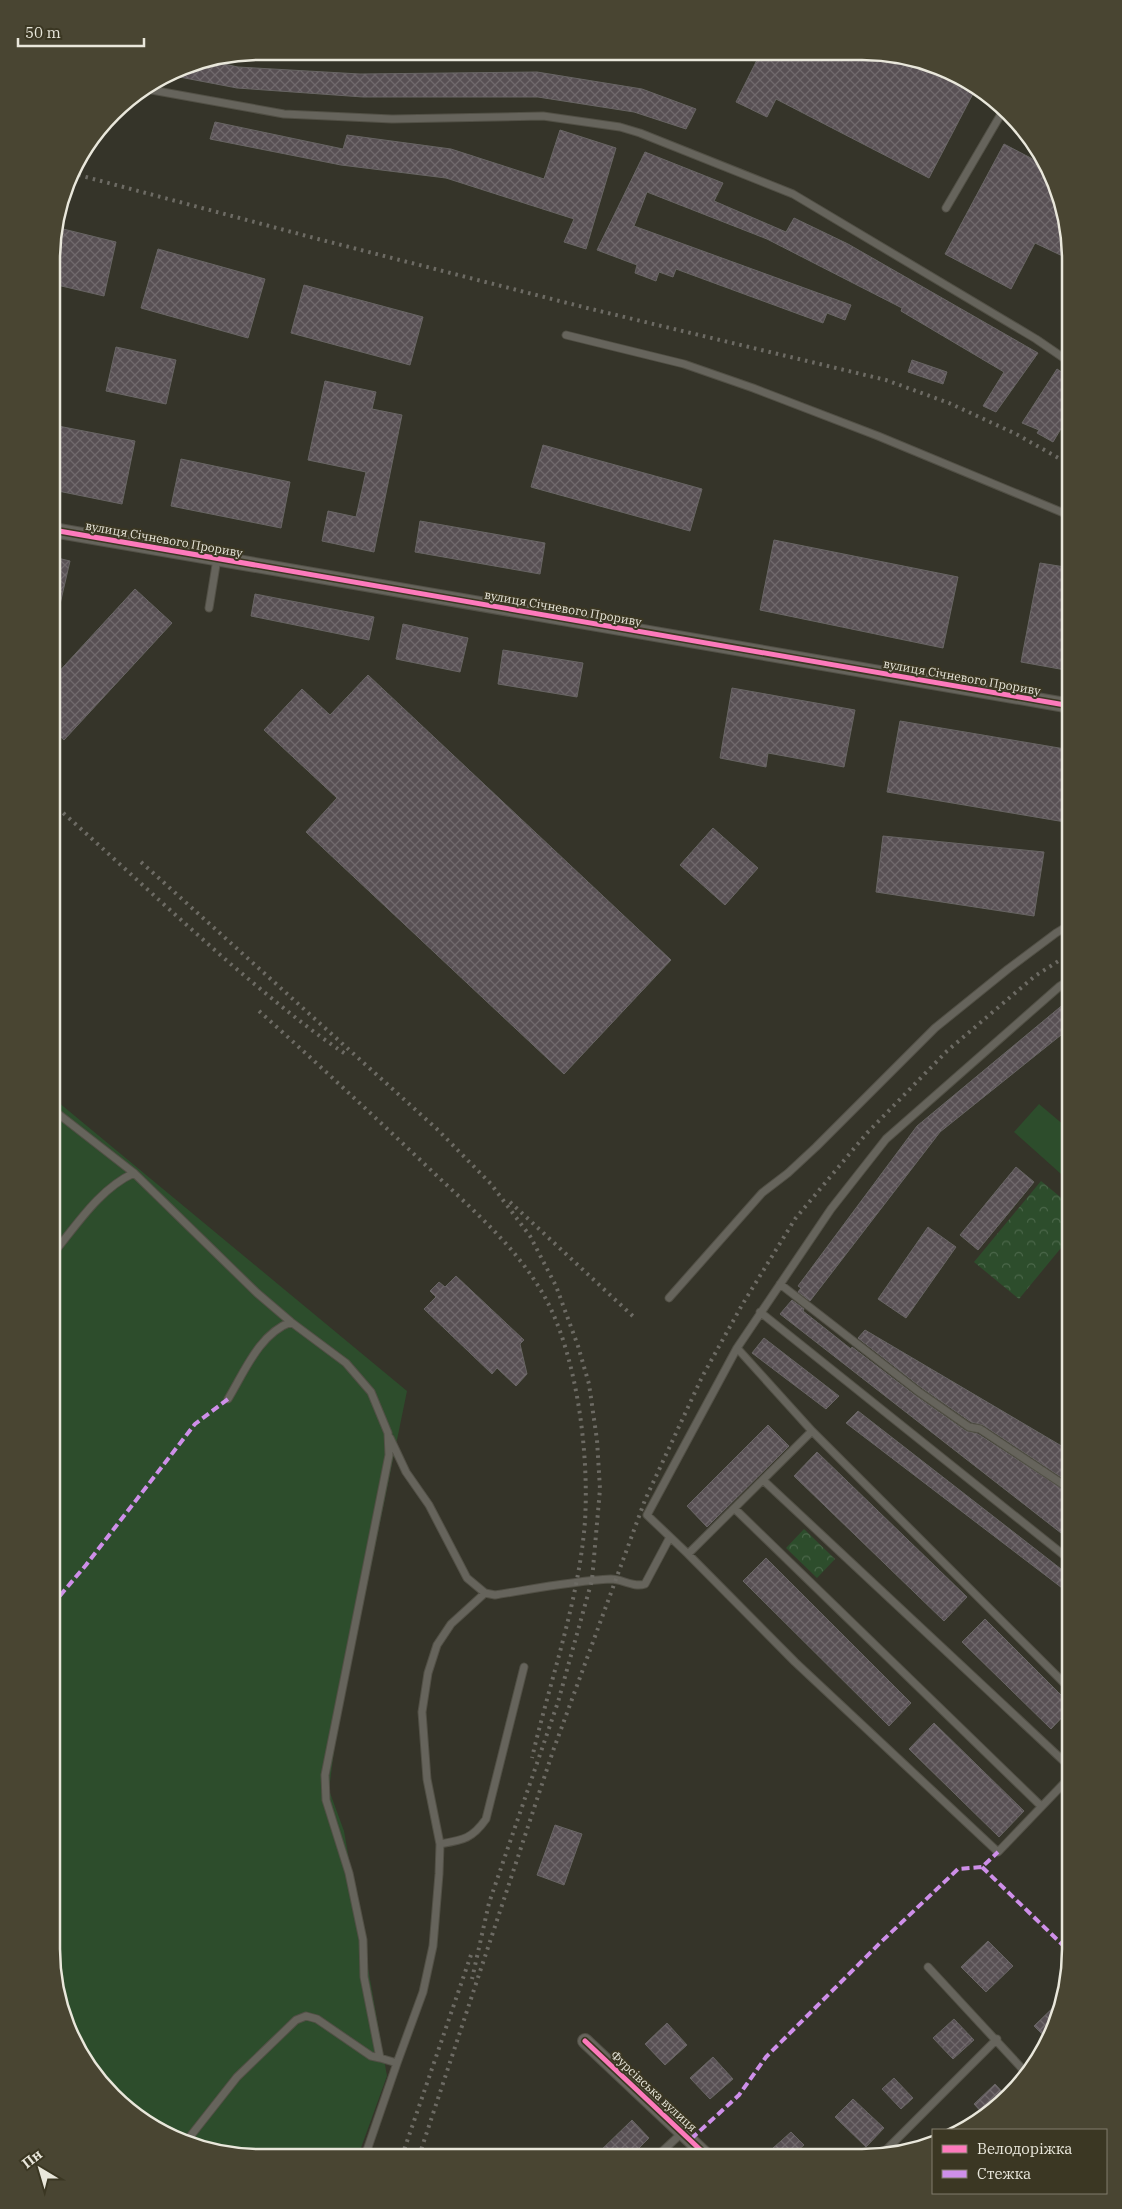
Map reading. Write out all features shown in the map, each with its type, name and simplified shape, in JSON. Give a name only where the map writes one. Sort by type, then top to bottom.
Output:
[{"type":"street","name":"вулиця Січневого Прориву","points":[[60,531],[1062,704]]},
{"type":"street","name":"Фурсівська вулиця","points":[[585,2041],[700,2149]]},
{"type":"lane","points":[[154,91],[284,114],[392,119],[543,116],[620,127],[640,133],[793,194],[1036,339],[1062,357]]},
{"type":"lane","points":[[946,208],[1000,116]]},
{"type":"lane","points":[[566,335],[684,364],[753,388],[878,436],[1062,512]]},
{"type":"lane","points":[[209,608],[218,559]]},
{"type":"lane","points":[[669,1298],[762,1193],[788,1173],[816,1147],[935,1028],[1008,969],[1062,929]]},
{"type":"lane","points":[[1062,985],[886,1139],[831,1209],[737,1348],[647,1515],[795,1662],[998,1852],[1062,1785]]},
{"type":"lane","points":[[60,1115],[134,1173],[257,1293],[291,1322],[346,1363],[371,1392],[406,1472],[429,1505],[466,1578],[485,1593],[495,1595],[576,1581],[615,1579],[641,1586],[645,1584],[670,1537]]},
{"type":"lane","points":[[60,1245],[105,1192],[121,1179],[134,1173]]},
{"type":"lane","points":[[780,1284],[947,1412],[969,1427],[980,1429],[1062,1484]]},
{"type":"lane","points":[[760,1312],[1062,1554]]},
{"type":"lane","points":[[228,1399],[268,1336],[280,1326],[291,1322]]},
{"type":"lane","points":[[737,1348],[812,1431],[1062,1681]]},
{"type":"lane","points":[[688,1554],[812,1431]]},
{"type":"lane","points":[[380,2058],[364,1978],[363,1940],[349,1873],[326,1800],[325,1775],[389,1456],[388,1433]]},
{"type":"lane","points":[[763,1480],[1062,1759]]},
{"type":"lane","points":[[735,1509],[1041,1806]]},
{"type":"lane","points":[[367,2149],[424,1992],[433,1946],[440,1844],[427,1778],[422,1712],[428,1673],[437,1645],[451,1624],[485,1593]]},
{"type":"lane","points":[[440,1844],[466,1839],[478,1830],[486,1819],[524,1667]]},
{"type":"lane","points":[[928,1967],[997,2038],[1023,2068]]},
{"type":"lane","points":[[190,2136],[237,2077],[296,2020],[306,2016],[317,2018],[370,2056],[397,2063]]},
{"type":"lane","points":[[889,2147],[997,2038]]},
{"type":"lane","points":[[665,2149],[683,2132]]},
{"type":"green space","points":[[60,1104],[407,1391],[335,1743],[329,1790],[344,1831],[387,2076],[361,2149],[247,2149],[221,2145],[184,2134],[138,2108],[101,2071],[75,2025],[64,1988],[60,1962]]},
{"type":"green space","points":[[1039,1104],[1062,1123],[1062,1175],[1014,1132]]},
{"type":"green space","points":[[1041,1181],[1062,1198],[1062,1247],[1019,1299],[974,1262]]},
{"type":"green space","points":[[804,1529],[835,1559],[817,1578],[786,1548]]},
{"type":"building","points":[[757,60],[875,60],[901,64],[938,75],[973,94],[929,178],[776,99],[767,117],[736,102]]},
{"type":"building","points":[[223,64],[238,67],[360,74],[537,72],[642,89],[696,109],[686,129],[634,112],[538,97],[363,97],[237,88],[180,77]]},
{"type":"building","points":[[215,122],[343,149],[347,135],[451,149],[544,179],[560,130],[616,148],[586,249],[564,242],[574,219],[446,178],[341,165],[210,139]]},
{"type":"building","points":[[1004,144],[1035,160],[1047,184],[1055,209],[1062,256],[1035,243],[1011,289],[945,254]]},
{"type":"building","points":[[645,152],[723,183],[714,201],[786,232],[794,218],[848,244],[1038,353],[996,412],[983,406],[1004,372],[901,311],[902,308],[767,239],[647,192],[634,226],[851,305],[845,320],[827,313],[823,323],[676,269],[673,277],[659,272],[656,281],[635,273],[637,265],[597,250]]},
{"type":"building","points":[[63,229],[116,242],[104,296],[60,286],[60,247]]},
{"type":"building","points":[[158,249],[265,279],[248,338],[141,308]]},
{"type":"building","points":[[304,285],[423,317],[410,365],[291,333]]},
{"type":"building","points":[[116,347],[176,360],[166,404],[106,391]]},
{"type":"building","points":[[912,360],[947,372],[943,384],[908,372]]},
{"type":"building","points":[[1057,369],[1062,372],[1062,427],[1053,442],[1037,433],[1039,430],[1022,423]]},
{"type":"building","points":[[325,381],[376,392],[372,409],[402,415],[374,552],[322,541],[328,511],[356,517],[366,472],[308,460]]},
{"type":"building","points":[[60,426],[135,441],[122,504],[60,491]]},
{"type":"building","points":[[543,445],[702,489],[690,531],[531,487]]},
{"type":"building","points":[[181,459],[290,482],[281,528],[171,506]]},
{"type":"building","points":[[420,521],[545,543],[540,574],[415,552]]},
{"type":"building","points":[[774,540],[958,577],[943,648],[760,610]]},
{"type":"building","points":[[60,559],[70,561],[60,604]]},
{"type":"building","points":[[1040,563],[1062,567],[1062,669],[1021,662]]},
{"type":"building","points":[[135,589],[172,623],[64,740],[60,736],[60,670]]},
{"type":"building","points":[[255,594],[374,617],[369,640],[251,616]]},
{"type":"building","points":[[403,624],[468,638],[460,672],[396,659]]},
{"type":"building","points":[[503,650],[583,663],[577,697],[498,684]]},
{"type":"building","points":[[368,675],[671,960],[564,1074],[306,832],[337,798],[264,730],[302,689],[330,715]]},
{"type":"building","points":[[732,688],[855,710],[844,767],[768,753],[766,767],[720,758]]},
{"type":"building","points":[[900,721],[1062,748],[1062,821],[887,792]]},
{"type":"building","points":[[713,828],[758,868],[725,905],[680,865]]},
{"type":"building","points":[[883,836],[1044,852],[1034,916],[876,892]]},
{"type":"building","points":[[1062,1005],[1062,1034],[940,1132],[810,1301],[798,1292],[801,1288],[798,1286],[917,1126]]},
{"type":"building","points":[[1016,1167],[1034,1182],[978,1250],[960,1235]]},
{"type":"building","points":[[928,1227],[956,1247],[906,1318],[878,1299]]},
{"type":"building","points":[[456,1276],[524,1340],[520,1344],[527,1374],[516,1386],[497,1368],[492,1374],[424,1309],[436,1297],[430,1291],[439,1282],[445,1287]]},
{"type":"building","points":[[792,1300],[851,1349],[852,1347],[966,1431],[978,1434],[1062,1489],[1062,1534],[780,1314]]},
{"type":"building","points":[[865,1330],[1062,1446],[1062,1478],[983,1425],[971,1422],[922,1388],[858,1338]]},
{"type":"building","points":[[764,1338],[839,1396],[826,1409],[752,1353]]},
{"type":"building","points":[[858,1411],[1062,1570],[1062,1588],[846,1423]]},
{"type":"building","points":[[768,1425],[789,1446],[707,1527],[687,1506]]},
{"type":"building","points":[[817,1452],[967,1597],[944,1621],[794,1476]]},
{"type":"building","points":[[766,1558],[911,1703],[889,1726],[743,1581]]},
{"type":"building","points":[[985,1619],[1062,1696],[1062,1717],[1051,1729],[962,1642]]},
{"type":"building","points":[[934,1723],[1024,1811],[999,1837],[909,1749]]},
{"type":"building","points":[[555,1825],[582,1834],[564,1885],[537,1875]]},
{"type":"building","points":[[988,1941],[1013,1966],[986,1992],[961,1967]]},
{"type":"building","points":[[1052,2008],[1042,2034],[1034,2026]]},
{"type":"building","points":[[954,2019],[974,2040],[953,2059],[933,2038]]},
{"type":"building","points":[[667,2023],[687,2045],[665,2065],[645,2044]]},
{"type":"building","points":[[713,2057],[733,2079],[710,2099],[690,2078]]},
{"type":"building","points":[[894,2078],[913,2098],[901,2109],[882,2089]]},
{"type":"building","points":[[995,2084],[1002,2091],[980,2111],[974,2104]]},
{"type":"building","points":[[853,2099],[884,2128],[866,2147],[835,2117]]},
{"type":"building","points":[[632,2120],[649,2138],[638,2149],[602,2149]]},
{"type":"building","points":[[791,2132],[804,2145],[799,2149],[772,2149]]},
{"type":"railway","points":[[79,175],[587,308],[886,380],[949,403],[1016,434],[1062,460]]},
{"type":"railway","points":[[60,810],[233,966],[303,1023],[347,1055]]},
{"type":"railway","points":[[141,862],[438,1130],[491,1184],[530,1236],[556,1286],[578,1346],[589,1384],[597,1440],[600,1489],[592,1580],[558,1702],[489,1903],[472,1979]]},
{"type":"railway","points":[[421,2149],[553,1751],[645,1500],[702,1377],[742,1305],[795,1219],[867,1133],[947,1051],[1035,976],[1062,959]]},
{"type":"railway","points":[[259,1011],[498,1234],[538,1286],[549,1305],[559,1329],[574,1382],[583,1440],[586,1495],[585,1521],[577,1581],[532,1758]]},
{"type":"railway","points":[[510,1202],[636,1319]]},
{"type":"railway","points":[[404,2149],[472,1952]]},
{"type":"marked path","points":[[60,1596],[86,1565],[195,1424],[228,1399]]},
{"type":"marked path","points":[[691,2139],[739,2095],[766,2057],[880,1943],[958,1869],[982,1867],[998,1852]]},
{"type":"marked path","points":[[982,1867],[1062,1944]]},
{"type":"cycle path","points":[[60,531],[1062,704]]},
{"type":"cycle path","points":[[585,2041],[700,2149]]}]
